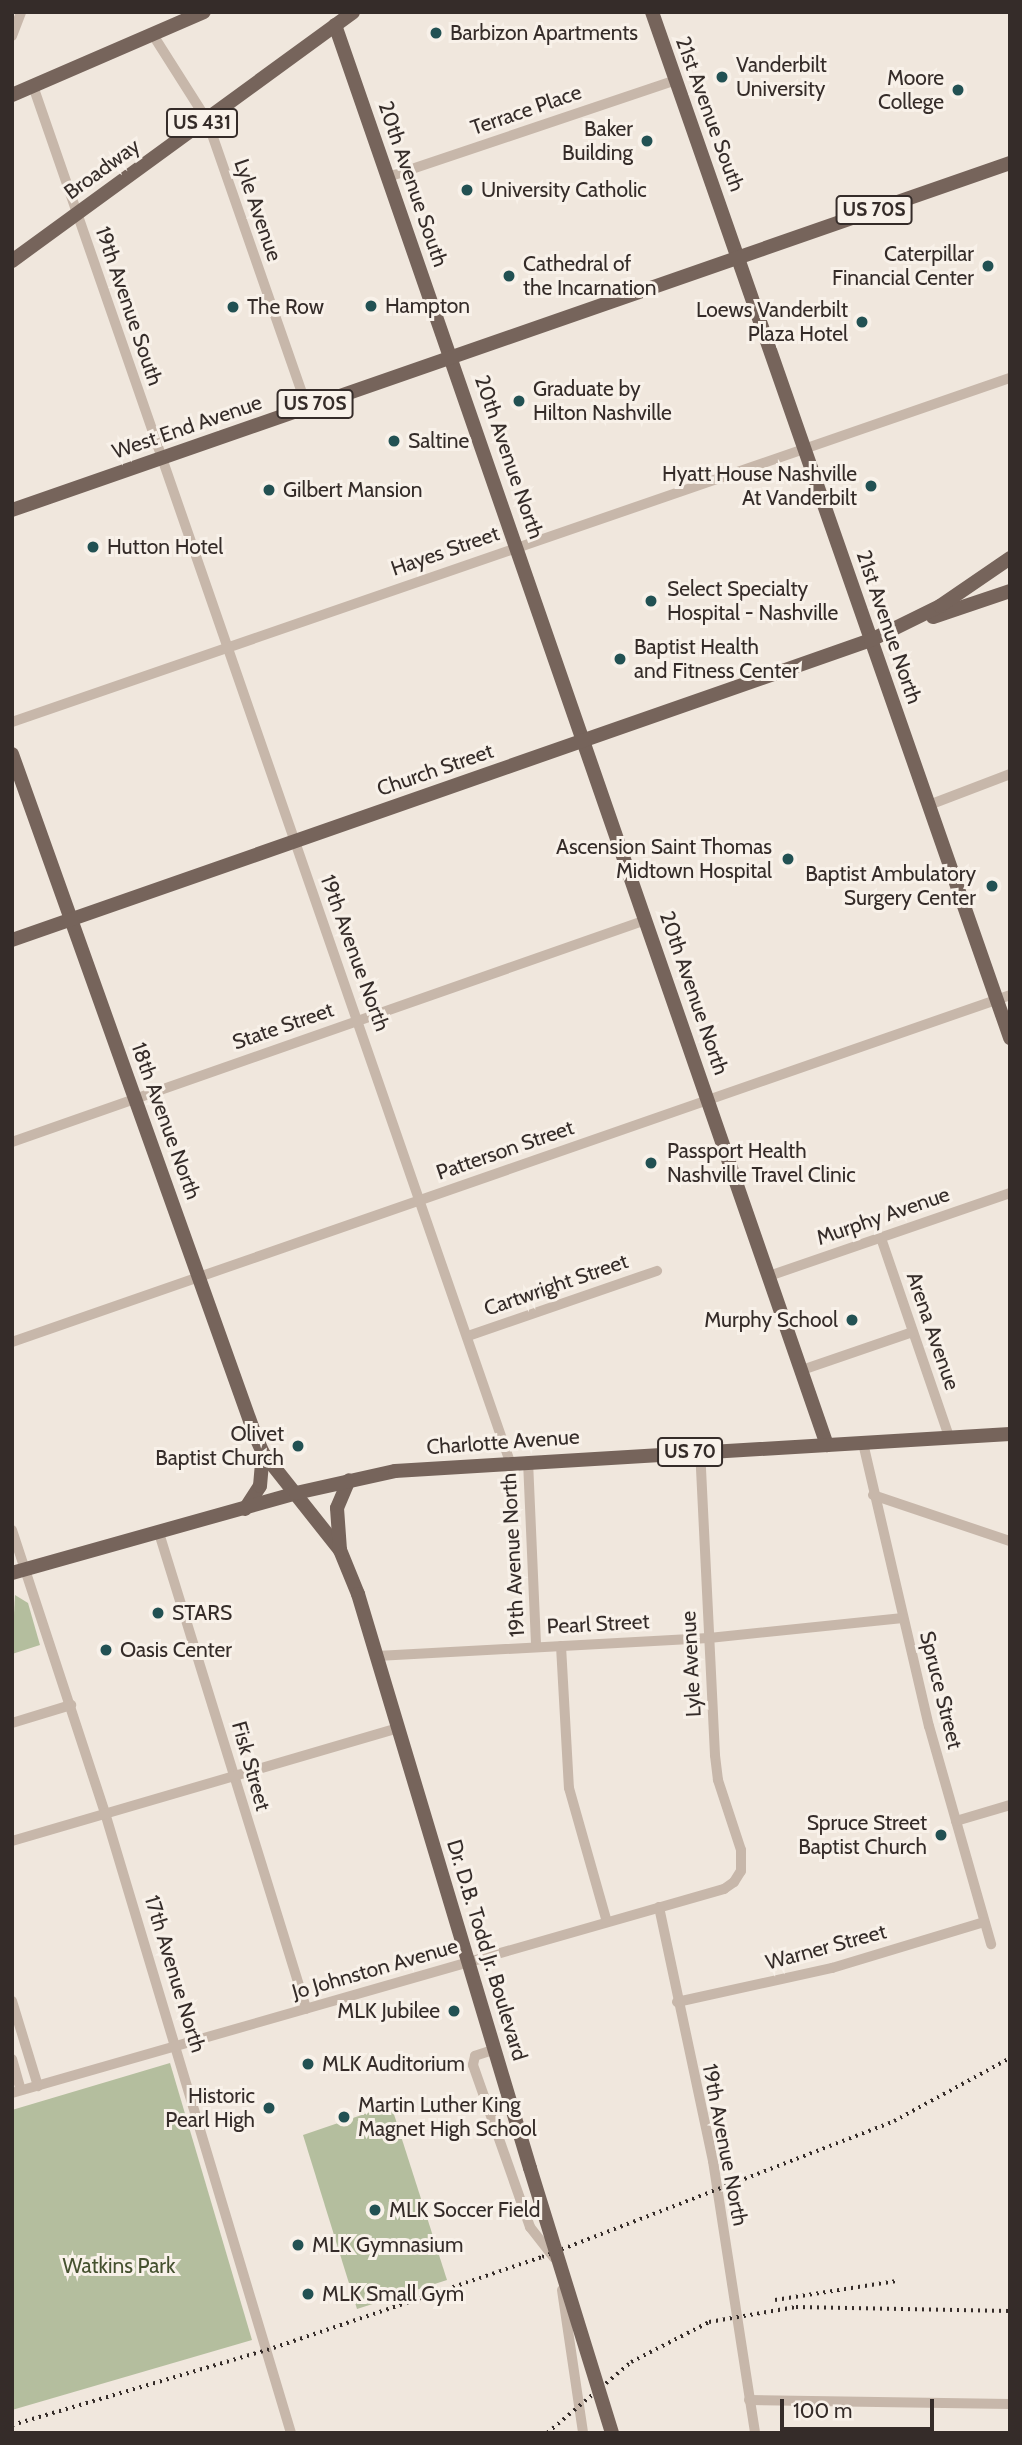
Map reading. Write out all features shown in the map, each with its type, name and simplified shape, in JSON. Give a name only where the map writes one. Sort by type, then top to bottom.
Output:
[{"type":"main road","points":[[12,94],[204,12]]},
{"type":"main road","name":"Broadway","points":[[12,261],[353,12]]},
{"type":"main road","name":"21st Avenue South","points":[[652,12],[729,230]]},
{"type":"main road","name":"20th Avenue South","points":[[335,26],[452,356]]},
{"type":"main road","name":"West End Avenue","points":[[12,510],[1010,163]]},
{"type":"main road","name":"21st Avenue North","points":[[729,230],[929,805],[1003,997],[1010,1038]]},
{"type":"main road","name":"20th Avenue North","points":[[452,356],[827,1445]]},
{"type":"main road","points":[[892,631],[949,601],[1010,558]]},
{"type":"main road","points":[[892,631],[1010,591]]},
{"type":"main road","name":"Church Street","points":[[12,940],[892,631]]},
{"type":"main road","name":"18th Avenue North","points":[[12,754],[263,1453],[296,1493]]},
{"type":"main road","name":"Charlotte Avenue","points":[[12,1573],[296,1493],[418,1468],[1010,1434]]},
{"type":"main road","points":[[244,1509],[260,1486],[263,1453]]},
{"type":"main road","points":[[340,1550],[337,1508],[349,1480]]},
{"type":"main road","name":"Dr. D.B. Todd Jr. Boulevard","points":[[296,1493],[340,1550],[377,1656],[612,2433]]},
{"type":"street","points":[[12,36],[21,12]]},
{"type":"street","name":"Lyle Avenue","points":[[153,35],[207,120],[307,407]]},
{"type":"street","name":"Terrace Place","points":[[388,177],[676,80]]},
{"type":"street","name":"19th Avenue South","points":[[33,86],[161,459]]},
{"type":"street","name":"Hayes Street","points":[[12,722],[1010,378]]},
{"type":"street","name":"19th Avenue North","points":[[161,459],[359,1020],[510,1462]]},
{"type":"street","points":[[929,805],[1010,774]]},
{"type":"street","name":"State Street","points":[[12,1142],[646,920]]},
{"type":"street","name":"Patterson Street","points":[[12,1342],[1003,997]]},
{"type":"street","name":"Murphy Avenue","points":[[769,1276],[1010,1193]]},
{"type":"street","name":"Arena Avenue","points":[[881,1237],[949,1437]]},
{"type":"street","name":"Cartwright Street","points":[[468,1336],[657,1271]]},
{"type":"street","points":[[802,1370],[913,1332]]},
{"type":"street","name":"Spruce Street","points":[[863,1443],[873,1495],[904,1618],[990,1944]]},
{"type":"street","name":"Lyle Avenue","points":[[700,1451],[718,1778],[741,1850],[741,1871]]},
{"type":"street","name":"19th Avenue North","points":[[528,1461],[537,1647]]},
{"type":"street","points":[[873,1495],[1010,1541]]},
{"type":"street","name":"17th Avenue North","points":[[12,1530],[28,1569],[106,1813],[292,2433]]},
{"type":"street","name":"Fisk Street","points":[[159,1533],[306,2009]]},
{"type":"street","name":"Pearl Street","points":[[377,1656],[709,1638],[904,1618]]},
{"type":"street","points":[[561,1646],[569,1788],[607,1922]]},
{"type":"street","points":[[12,1723],[71,1705]]},
{"type":"street","points":[[12,1841],[398,1728]]},
{"type":"street","points":[[956,1821],[1010,1805]]},
{"type":"street","name":"Jo Johnston Avenue","points":[[17,2092],[724,1889],[741,1871]]},
{"type":"street","name":"19th Avenue North","points":[[659,1908],[713,2161],[755,2433]]},
{"type":"street","name":"Warner Street","points":[[677,2002],[832,1968],[984,1922]]},
{"type":"street","points":[[12,2001],[38,2086]]},
{"type":"street","points":[[496,2049],[475,2056],[473,2065],[530,2227],[551,2250],[558,2268],[583,2433]]},
{"type":"street","points":[[12,2059],[17,2092]]},
{"type":"street","points":[[749,2400],[1010,2404]]},
{"type":"green space","points":[[15,1595],[28,1603],[40,1645],[12,1654]]},
{"type":"green space","name":"Watkins Park","points":[[170,2063],[252,2340],[12,2410],[12,2110]]},
{"type":"green space","name":"MLK Soccer Field","points":[[391,2105],[447,2280],[357,2309],[303,2135]]},
{"type":"railway","points":[[12,2425],[267,2350],[542,2257],[894,2121],[1010,2058]]},
{"type":"railway","points":[[775,2300],[897,2281]]},
{"type":"railway","points":[[547,2433],[631,2362],[709,2322],[796,2307],[1010,2311]]},
{"type":"place","name":"Barbizon Apartments","points":[[436,33]]},
{"type":"place","name":"Vanderbilt University","points":[[722,77]]},
{"type":"place","name":"Moore College","points":[[958,90]]},
{"type":"place","name":"Baker Building","points":[[647,141]]},
{"type":"place","name":"University Catholic","points":[[467,190]]},
{"type":"place","name":"Caterpillar Financial Center","points":[[988,266]]},
{"type":"place","name":"Cathedral of the Incarnation","points":[[509,276]]},
{"type":"place","name":"Hampton","points":[[371,306]]},
{"type":"place","name":"The Row","points":[[233,307]]},
{"type":"place","name":"Loews Vanderbilt Plaza Hotel","points":[[862,322]]},
{"type":"place","name":"Graduate by Hilton Nashville","points":[[519,401]]},
{"type":"place","name":"Saltine","points":[[394,441]]},
{"type":"place","name":"Hyatt House Nashville At Vanderbilt","points":[[871,486]]},
{"type":"place","name":"Gilbert Mansion","points":[[269,490]]},
{"type":"place","name":"Hutton Hotel","points":[[93,547]]},
{"type":"place","name":"Select Specialty Hospital - Nashville","points":[[651,601]]},
{"type":"place","name":"Baptist Health and Fitness Center","points":[[620,659]]},
{"type":"place","name":"Ascension Saint Thomas Midtown Hospital","points":[[788,859]]},
{"type":"place","name":"Baptist Ambulatory Surgery Center","points":[[992,886]]},
{"type":"place","name":"Passport Health Nashville Travel Clinic","points":[[651,1163]]},
{"type":"place","name":"Murphy School","points":[[852,1320]]},
{"type":"place","name":"Olivet Baptist Church","points":[[298,1446]]},
{"type":"place","name":"STARS","points":[[158,1613]]},
{"type":"place","name":"Oasis Center","points":[[106,1650]]},
{"type":"place","name":"Spruce Street Baptist Church","points":[[941,1835]]},
{"type":"place","name":"MLK Jubilee","points":[[454,2011]]},
{"type":"place","name":"MLK Auditorium","points":[[308,2064]]},
{"type":"place","name":"Historic Pearl High","points":[[269,2108]]},
{"type":"place","name":"Martin Luther King Magnet High School","points":[[344,2117]]},
{"type":"place","name":"MLK Soccer Field","points":[[375,2210]]},
{"type":"place","name":"MLK Gymnasium","points":[[298,2245]]},
{"type":"place","name":"MLK Small Gym","points":[[308,2294]]}]
